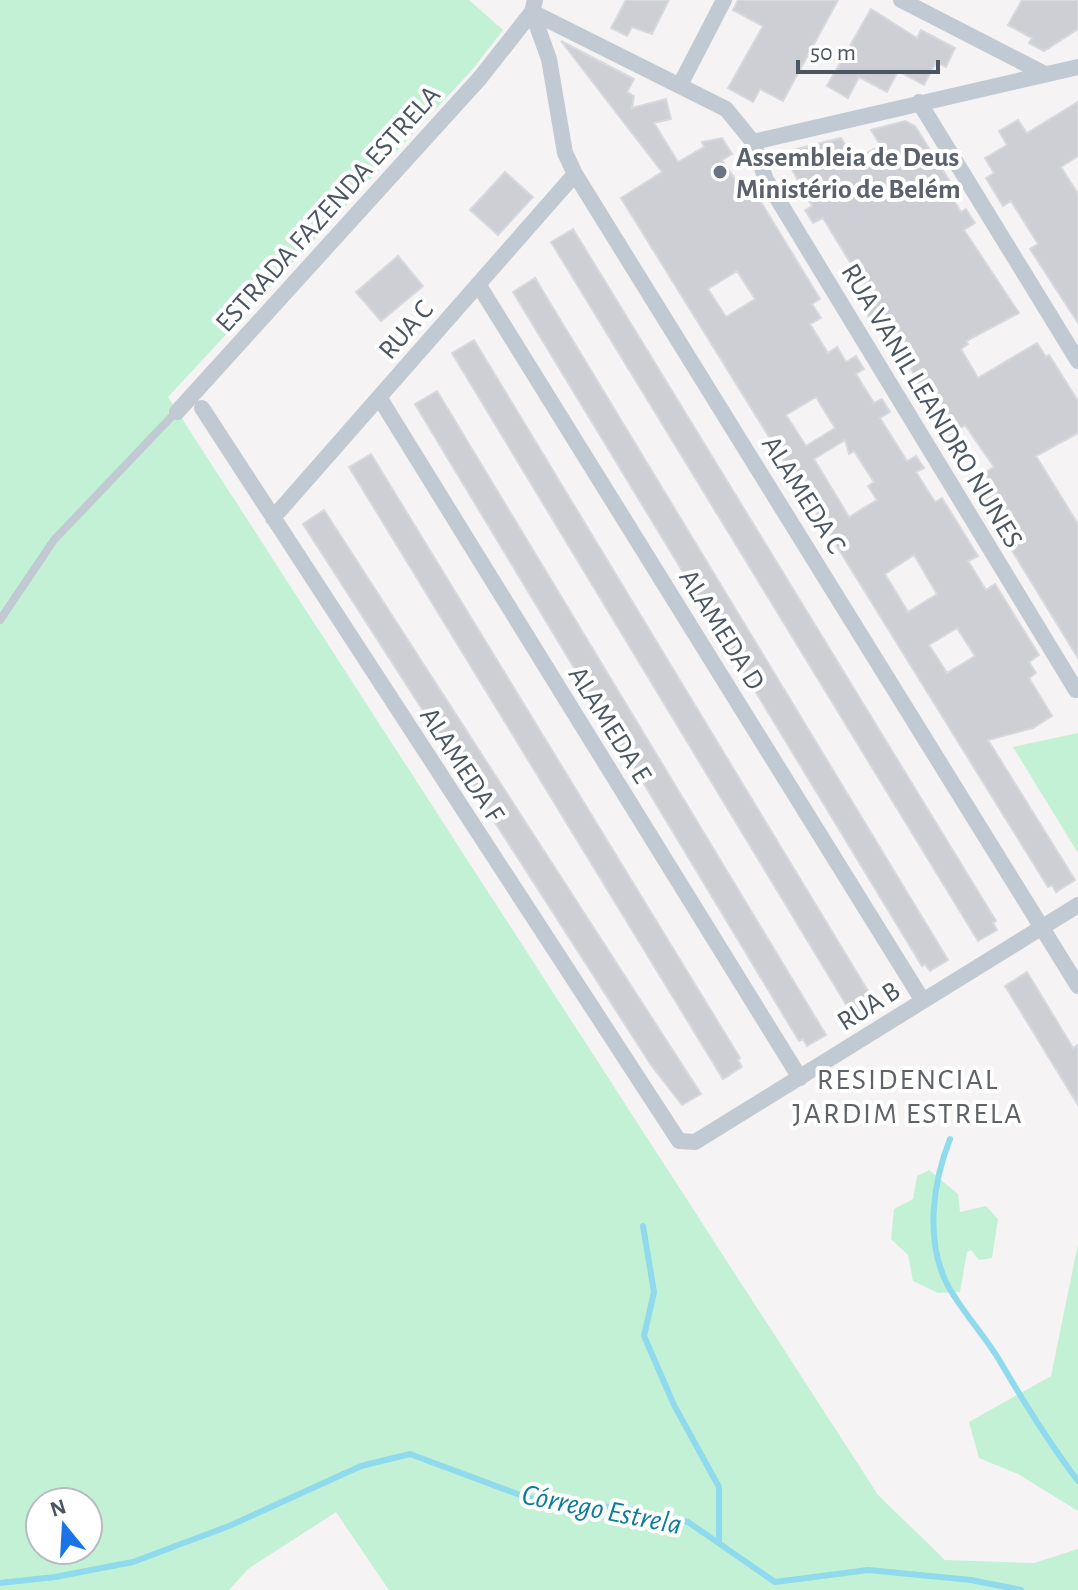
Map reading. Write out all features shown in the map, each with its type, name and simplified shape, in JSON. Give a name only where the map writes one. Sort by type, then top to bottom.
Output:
[{"type":"street","points":[[680,85],[724,0]]},
{"type":"street","points":[[901,0],[1045,74]]},
{"type":"street","points":[[534,6],[726,109],[753,142],[1078,67]]},
{"type":"street","name":"ESTRADA FAZENDA ESTRELA","points":[[177,412],[480,78],[534,6]]},
{"type":"street","name":"ALAMEDA C","points":[[534,6],[549,59],[565,153],[575,174],[1078,986]]},
{"type":"street","points":[[919,102],[1078,361]]},
{"type":"street","name":"RUA VANIL LEANDRO NUNES","points":[[753,142],[766,180],[1076,690]]},
{"type":"street","name":"RUA C","points":[[273,518],[575,174]]},
{"type":"street","name":"ALAMEDA D","points":[[478,284],[923,1001]]},
{"type":"street","name":"ALAMEDA E","points":[[379,397],[800,1078]]},
{"type":"street","name":"ALAMEDA F","points":[[202,408],[674,1137],[684,1143]]},
{"type":"street","name":"RUA B","points":[[684,1143],[695,1142],[1078,905]]},
{"type":"lane","points":[[0,620],[54,540],[177,412]]},
{"type":"green space","points":[[0,0],[469,0],[503,30],[472,70],[168,397],[878,1495],[945,1560],[1034,1563],[1078,1549],[1078,1590],[389,1590],[336,1512],[248,1569],[229,1590],[0,1590]]},
{"type":"green space","points":[[1078,733],[1078,853],[1013,747]]},
{"type":"green space","points":[[929,1170],[958,1194],[960,1212],[986,1206],[998,1219],[992,1258],[979,1260],[971,1250],[967,1252],[960,1292],[938,1293],[913,1281],[908,1255],[891,1239],[894,1209],[913,1199],[917,1176]]},
{"type":"green space","points":[[1078,1244],[1078,1511],[1018,1474],[979,1458],[969,1422],[1051,1376]]},
{"type":"building","points":[[626,0],[669,0],[652,34],[632,27],[627,36],[611,28]]},
{"type":"building","points":[[738,0],[838,0],[783,101],[760,89],[753,102],[728,88],[763,26],[733,10]]},
{"type":"building","points":[[1022,0],[1078,0],[1078,29],[1044,51],[1029,43],[1032,38],[1008,25]]},
{"type":"building","points":[[871,9],[917,38],[921,30],[955,48],[946,67],[936,62],[924,85],[898,71],[887,92],[859,77],[848,98],[827,86]]},
{"type":"building","points":[[561,41],[634,79],[627,92],[634,96],[632,108],[666,99],[671,119],[654,123],[678,162],[704,147],[702,142],[722,138],[732,154],[722,160],[742,189],[750,184],[820,299],[812,304],[821,318],[810,324],[828,353],[837,347],[846,362],[856,356],[864,369],[856,374],[874,403],[882,399],[890,412],[880,418],[907,461],[916,456],[924,468],[916,472],[935,502],[942,498],[978,556],[968,561],[986,590],[995,584],[1039,655],[1029,662],[1036,673],[1029,678],[1052,716],[1033,728],[988,740],[1075,880],[1056,892],[1052,885],[1048,887],[621,198],[662,172]],"holes":[[[737,271],[755,299],[726,317],[708,289]],[[816,397],[835,428],[806,446],[786,415]],[[845,440],[849,454],[854,451],[874,482],[868,486],[877,500],[849,517],[814,459]],[[914,555],[937,594],[908,612],[885,574]],[[957,628],[975,656],[947,673],[929,645]]]},
{"type":"building","points":[[1078,102],[1078,156],[1061,167],[1078,194],[1078,323],[1030,249],[1038,244],[1011,201],[1003,206],[986,178],[994,173],[985,158],[1007,145],[999,131],[1018,120],[1027,133]]},
{"type":"building","points":[[905,121],[915,126],[949,180],[943,183],[961,212],[966,209],[975,223],[964,230],[1019,313],[966,341],[968,344],[961,349],[978,378],[1037,343],[1046,357],[1049,355],[1078,401],[1078,433],[1036,456],[1078,524],[1078,658],[987,510],[990,508],[982,494],[986,491],[978,477],[994,467],[965,425],[947,436],[900,348],[896,351],[878,321],[873,324],[866,312],[876,305],[823,218],[813,223],[805,210],[812,206],[789,164],[801,157],[797,149],[841,138],[855,161],[880,145],[871,130]]},
{"type":"building","points":[[505,172],[533,197],[498,235],[470,210]]},
{"type":"building","points":[[573,229],[996,921],[993,923],[997,930],[978,941],[551,242]]},
{"type":"building","points":[[398,256],[423,286],[381,321],[356,292]]},
{"type":"building","points":[[535,278],[948,960],[930,971],[925,964],[922,966],[513,292]]},
{"type":"building","points":[[474,340],[871,996],[868,998],[872,1005],[853,1016],[452,353]]},
{"type":"building","points":[[437,391],[826,1035],[807,1046],[803,1039],[799,1041],[415,404]]},
{"type":"building","points":[[371,454],[740,1058],[742,1067],[723,1079],[349,467]]},
{"type":"building","points":[[324,510],[701,1094],[682,1105],[651,1065],[303,524]]},
{"type":"building","points":[[1027,972],[1073,1048],[1078,1045],[1078,1105],[1005,986]]},
{"type":"waterway","points":[[950,1139],[939,1173],[934,1210],[939,1265],[965,1313],[995,1353],[1078,1481]]},
{"type":"waterway","points":[[643,1226],[654,1292],[644,1336],[674,1405],[719,1487],[719,1543]]},
{"type":"waterway","name":"Córrego Estrela","points":[[0,1583],[55,1577],[133,1562],[229,1526],[361,1466],[410,1454],[528,1498],[628,1509],[688,1522],[775,1582],[868,1570],[971,1580],[1021,1590]]},
{"type":"place","name":"Assembleia de Deus Ministério de Belém","points":[[720,172]]},
{"type":"district","name":"RESIDENCIAL JARDIM ESTRELA","points":[[908,1096]]}]
